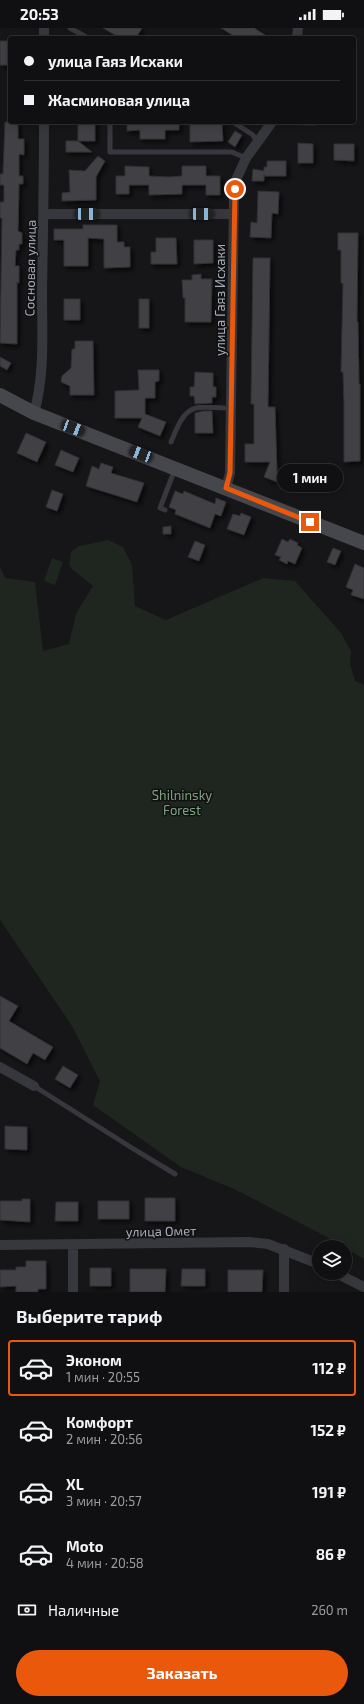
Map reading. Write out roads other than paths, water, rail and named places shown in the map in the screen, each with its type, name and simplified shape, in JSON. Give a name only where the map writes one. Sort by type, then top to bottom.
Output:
[{"type":"street","name":"Сосновая улица","points":[[34,413],[40,394],[44,214],[44,124]]},
{"type":"street","name":"улица Гаяз Исхаки","points":[[226,488],[230,473],[234,214],[236,180],[246,158],[270,124]]},
{"type":"street","points":[[44,214],[234,214]]},
{"type":"street","points":[[0,395],[34,413],[364,543]]},
{"type":"street","points":[[0,1067],[34,1086]]},
{"type":"street","name":"улица Омет","points":[[0,1245],[248,1242],[268,1244],[312,1261]]},
{"type":"street","points":[[73,1245],[73,1292]]},
{"type":"street","points":[[284,1249],[284,1292]]},
{"type":"street","points":[[350,1280],[364,1287]]},
{"type":"lane","points":[[70,28],[84,36]]},
{"type":"lane","points":[[110,124],[110,152],[232,152],[246,158]]},
{"type":"lane","points":[[236,124],[253,135],[257,142]]},
{"type":"lane","points":[[171,442],[178,425],[190,410],[196,408],[224,408]]},
{"type":"lane","points":[[165,510],[160,508],[176,468]]},
{"type":"lane","points":[[34,1086],[175,1174]]},
{"type":"park label","name":"Shilninsky Forest","points":[[182,802]]}]
